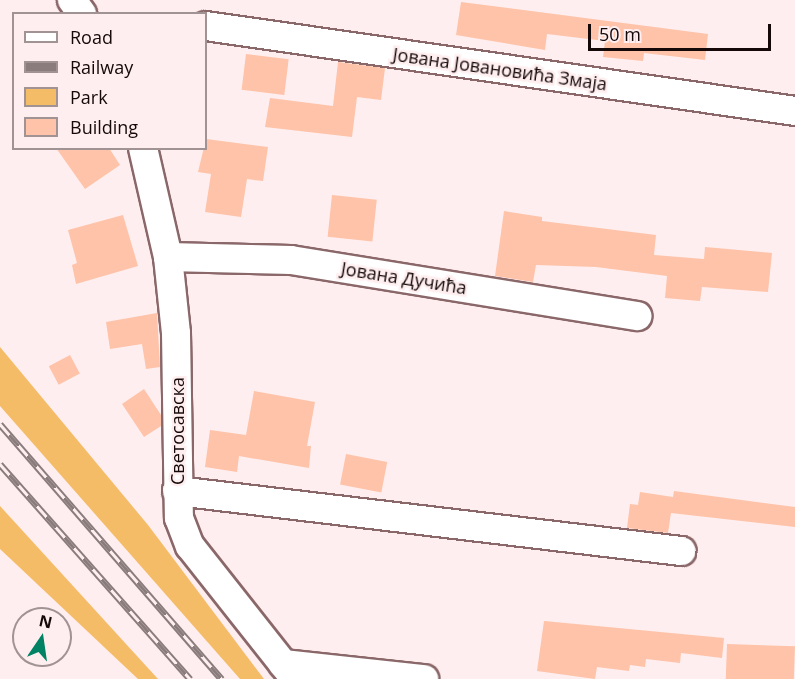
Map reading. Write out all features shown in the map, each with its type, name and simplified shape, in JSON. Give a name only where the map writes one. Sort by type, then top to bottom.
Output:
[{"type":"street","name":"Јована Јовановића Змаја","points":[[207,26],[795,111]]},
{"type":"street","name":"Светосавска","points":[[143,150],[168,257],[176,333],[179,518],[190,546],[289,671]]},
{"type":"street","name":"Јована Дучића","points":[[168,257],[291,260],[639,316]]},
{"type":"street","points":[[177,492],[681,551]]},
{"type":"street","points":[[289,671],[424,679]]},
{"type":"green space","points":[[0,347],[148,525],[264,679],[240,679],[0,406]]},
{"type":"green space","points":[[0,506],[158,679],[138,679],[72,617],[72,607],[62,607],[0,549]]},
{"type":"building","points":[[461,2],[708,34],[705,60],[644,53],[643,61],[603,57],[605,41],[547,34],[545,50],[456,35]]},
{"type":"building","points":[[246,54],[289,59],[284,95],[242,90]]},
{"type":"building","points":[[338,62],[385,68],[381,100],[357,97],[352,137],[265,127],[270,98],[333,106]]},
{"type":"building","points":[[207,139],[268,147],[263,181],[247,179],[241,217],[205,212],[211,174],[198,172],[203,150],[207,150]]},
{"type":"building","points":[[57,150],[110,150],[120,165],[85,189]]},
{"type":"building","points":[[332,195],[377,200],[372,241],[328,237]]},
{"type":"building","points":[[504,211],[542,217],[542,221],[656,235],[654,255],[704,259],[705,247],[772,253],[768,292],[702,287],[700,301],[665,298],[667,276],[596,267],[536,265],[533,282],[495,276]]},
{"type":"building","points":[[123,215],[138,266],[76,284],[72,265],[77,263],[68,230]]},
{"type":"building","points":[[157,313],[160,367],[146,369],[142,344],[110,349],[106,322]]},
{"type":"building","points":[[70,355],[80,374],[59,385],[49,366]]},
{"type":"building","points":[[144,389],[161,415],[161,426],[144,437],[122,404]]},
{"type":"building","points":[[254,391],[315,402],[307,446],[311,446],[309,468],[239,456],[237,472],[205,467],[210,430],[246,435]]},
{"type":"building","points":[[346,454],[387,462],[381,492],[340,484]]},
{"type":"building","points":[[674,491],[795,507],[795,527],[671,513],[672,506],[668,533],[627,528],[630,504],[638,505],[640,492],[673,497]]},
{"type":"building","points":[[544,621],[724,638],[722,658],[681,653],[680,663],[646,659],[645,667],[630,665],[629,671],[597,667],[595,679],[537,671]]},
{"type":"building","points":[[727,644],[795,646],[794,679],[726,679]]},
{"type":"railway","points":[[0,424],[222,679]]},
{"type":"railway","points":[[0,464],[190,679]]}]
